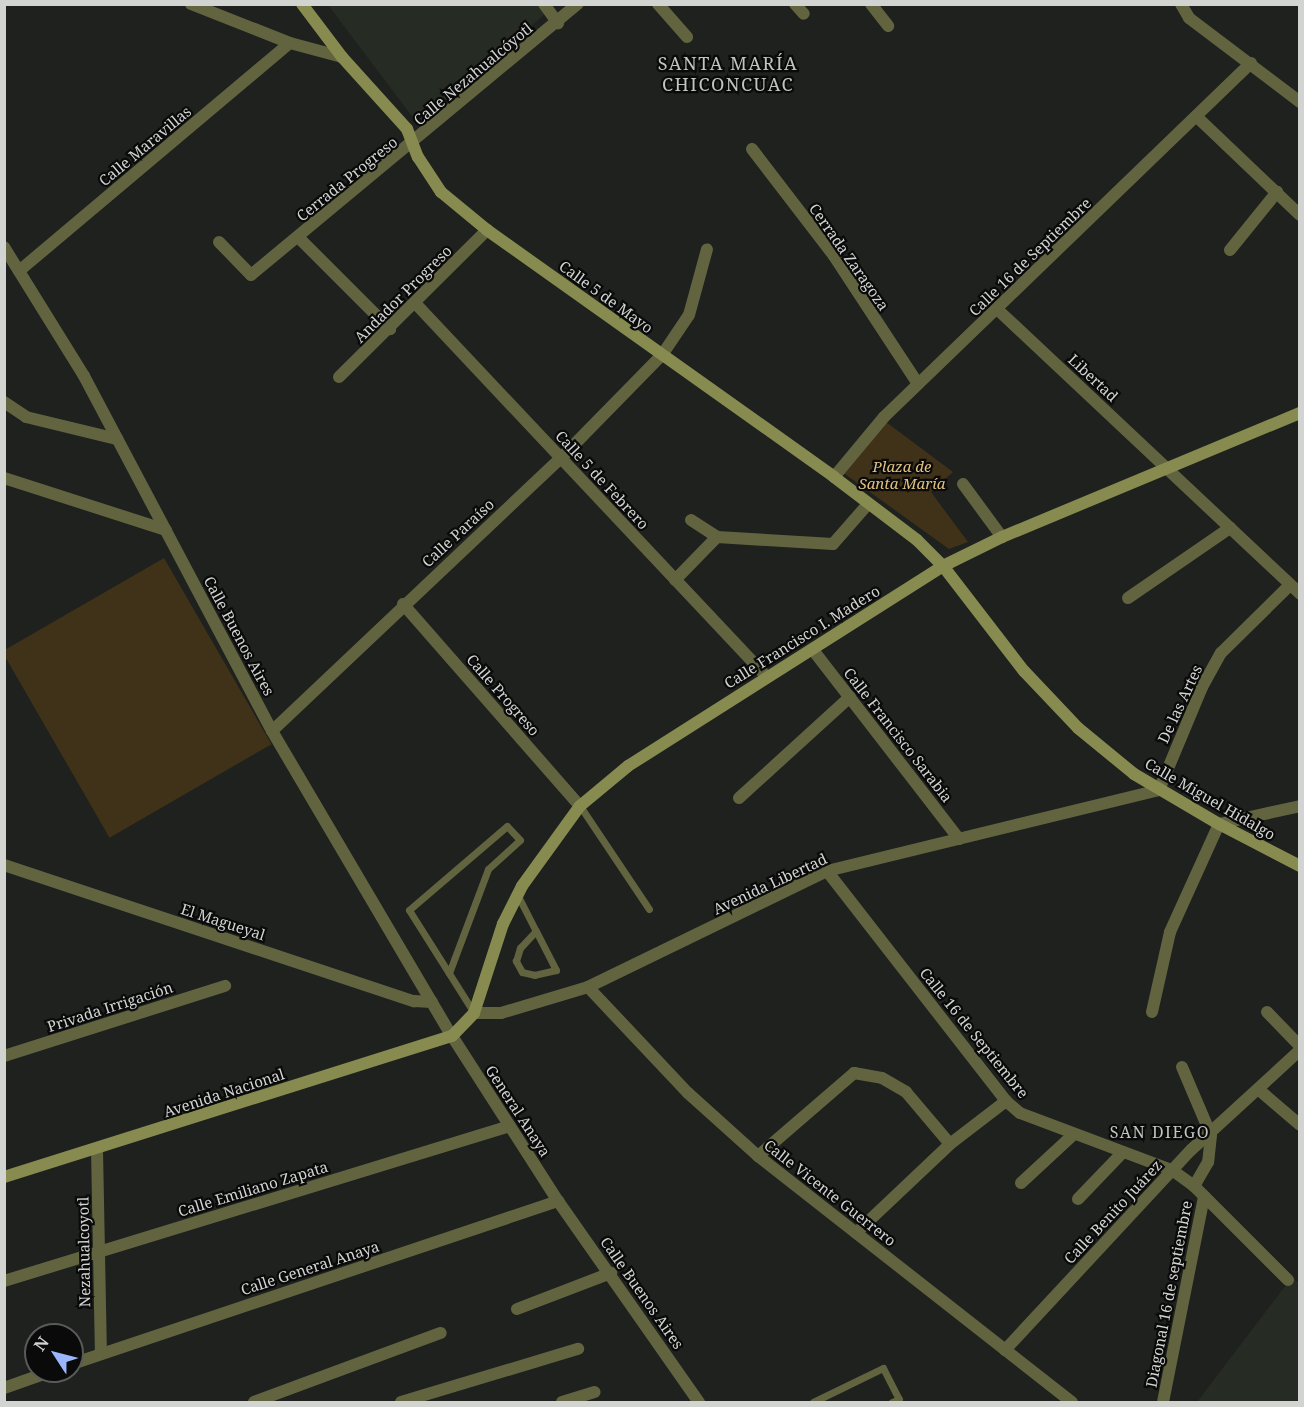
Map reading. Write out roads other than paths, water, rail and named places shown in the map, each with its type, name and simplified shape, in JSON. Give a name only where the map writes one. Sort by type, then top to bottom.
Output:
[{"type":"main road","name":"Calle 5 de Mayo","points":[[302,4],[342,57],[407,129],[415,143],[418,157],[441,192],[487,230],[834,477],[917,540],[943,566]]},
{"type":"main road","name":"Calle Francisco I. Madero","points":[[452,1036],[474,1013],[493,951],[517,895],[580,806],[628,766],[943,566],[1002,537],[1299,413]]},
{"type":"main road","name":"Calle Miguel Hidalgo","points":[[943,566],[1024,671],[1078,728],[1159,790],[1299,866]]},
{"type":"main road","name":"Avenida Nacional","points":[[4,1177],[452,1036]]},
{"type":"street","points":[[191,4],[290,43],[342,57]]},
{"type":"street","points":[[544,4],[558,23]]},
{"type":"street","name":"Calle Nezahualcóyotl","points":[[415,143],[578,4]]},
{"type":"street","points":[[658,4],[687,37]]},
{"type":"street","points":[[871,4],[888,26]]},
{"type":"street","points":[[1181,4],[1189,18],[1251,63],[1299,102]]},
{"type":"street","name":"Calle Maravillas","points":[[19,271],[290,43]]},
{"type":"street","name":"Calle 16 de Septiembre","points":[[834,477],[918,384],[1251,63]]},
{"type":"street","points":[[1197,117],[1299,215]]},
{"type":"street","name":"Cerrada Progreso","points":[[219,242],[252,274],[415,143]]},
{"type":"street","name":"Cerrada Zaragoza","points":[[752,149],[834,256],[918,384]]},
{"type":"street","points":[[1230,250],[1277,192]]},
{"type":"street","name":"Andador Progreso","points":[[339,377],[416,304],[487,230]]},
{"type":"street","points":[[299,238],[390,329]]},
{"type":"street","name":"Calle Buenos Aires","points":[[4,247],[117,439],[272,731],[452,1036]]},
{"type":"street","name":"Calle Paraíso","points":[[272,731],[403,604],[561,458],[662,356],[689,315],[707,249]]},
{"type":"street","name":"Calle 5 de Febrero","points":[[416,304],[767,677]]},
{"type":"street","name":"Libertad","points":[[997,309],[1169,468],[1299,594]]},
{"type":"street","points":[[4,402],[26,417],[117,439]]},
{"type":"street","points":[[4,478],[166,530]]},
{"type":"street","points":[[963,484],[1002,537]]},
{"type":"street","points":[[691,520],[717,537],[833,544],[868,504]]},
{"type":"street","points":[[1128,598],[1230,528]]},
{"type":"street","points":[[675,580],[717,537]]},
{"type":"street","name":"De las Artes","points":[[1159,790],[1202,687],[1221,653],[1290,585]]},
{"type":"street","name":"Calle Progreso","points":[[403,604],[580,806]]},
{"type":"street","name":"Calle Francisco Sarabia","points":[[813,650],[959,839]]},
{"type":"street","points":[[739,798],[850,697]]},
{"type":"street","name":"Avenida Libertad","points":[[474,1013],[501,1013],[588,987],[827,871],[1159,790]]},
{"type":"street","points":[[1152,1012],[1170,932],[1219,824],[1299,806]]},
{"type":"street","name":"El Magueyal","points":[[4,866],[414,1001],[432,1002]]},
{"type":"street","name":"Calle 16 de Septiembre","points":[[827,871],[1006,1101],[1020,1113],[1172,1170]]},
{"type":"street","name":"Privada Irrigación","points":[[4,1056],[225,986]]},
{"type":"street","name":"Calle Vicente Guerrero","points":[[588,987],[688,1093],[758,1156],[1072,1402]]},
{"type":"street","points":[[1267,1012],[1299,1048]]},
{"type":"street","name":"General Anaya","points":[[452,1036],[558,1201]]},
{"type":"street","name":"Calle Benito Juárez","points":[[1005,1350],[1172,1170],[1299,1048]]},
{"type":"street","points":[[1182,1067],[1211,1135],[1208,1161],[1194,1186]]},
{"type":"street","points":[[758,1156],[854,1073],[882,1078],[906,1092],[950,1144]]},
{"type":"street","points":[[1258,1089],[1299,1125]]},
{"type":"street","points":[[856,1233],[950,1144],[1006,1101]]},
{"type":"street","name":"Calle Emiliano Zapata","points":[[4,1281],[510,1126]]},
{"type":"street","points":[[1021,1184],[1074,1134]]},
{"type":"street","name":"Nezahualcoyotl","points":[[97,1149],[101,1354]]},
{"type":"street","points":[[1078,1199],[1123,1152]]},
{"type":"street","name":"Diagonal 16 de septiembre","points":[[1162,1402],[1204,1196],[1172,1170]]},
{"type":"street","points":[[1204,1196],[1288,1280]]},
{"type":"street","name":"Calle Buenos Aires","points":[[558,1201],[611,1272],[699,1402]]},
{"type":"street","name":"Calle General Anaya","points":[[84,1360],[558,1201]]},
{"type":"street","points":[[517,1309],[611,1272]]},
{"type":"street","points":[[254,1402],[441,1333]]},
{"type":"street","points":[[401,1402],[578,1349]]},
{"type":"street","points":[[4,1388],[24,1381]]},
{"type":"street","points":[[562,1402],[595,1392]]},
{"type":"lane","points":[[580,806],[649,909]]},
{"type":"lane","points":[[449,973],[488,868],[520,840],[507,826],[409,910],[474,1013]]},
{"type":"lane","points":[[517,895],[537,931],[556,970],[535,975],[522,972],[516,961],[520,948],[537,931]]},
{"type":"lane","points":[[813,1402],[883,1368],[898,1400],[892,1402]]},
{"type":"district","name":"SANTA MARÍA CHICONCUAC","points":[[728,74]]},
{"type":"district","name":"SAN DIEGO","points":[[1160,1132]]},
{"type":"park label","name":"Plaza de Santa María","points":[[902,474]]}]
